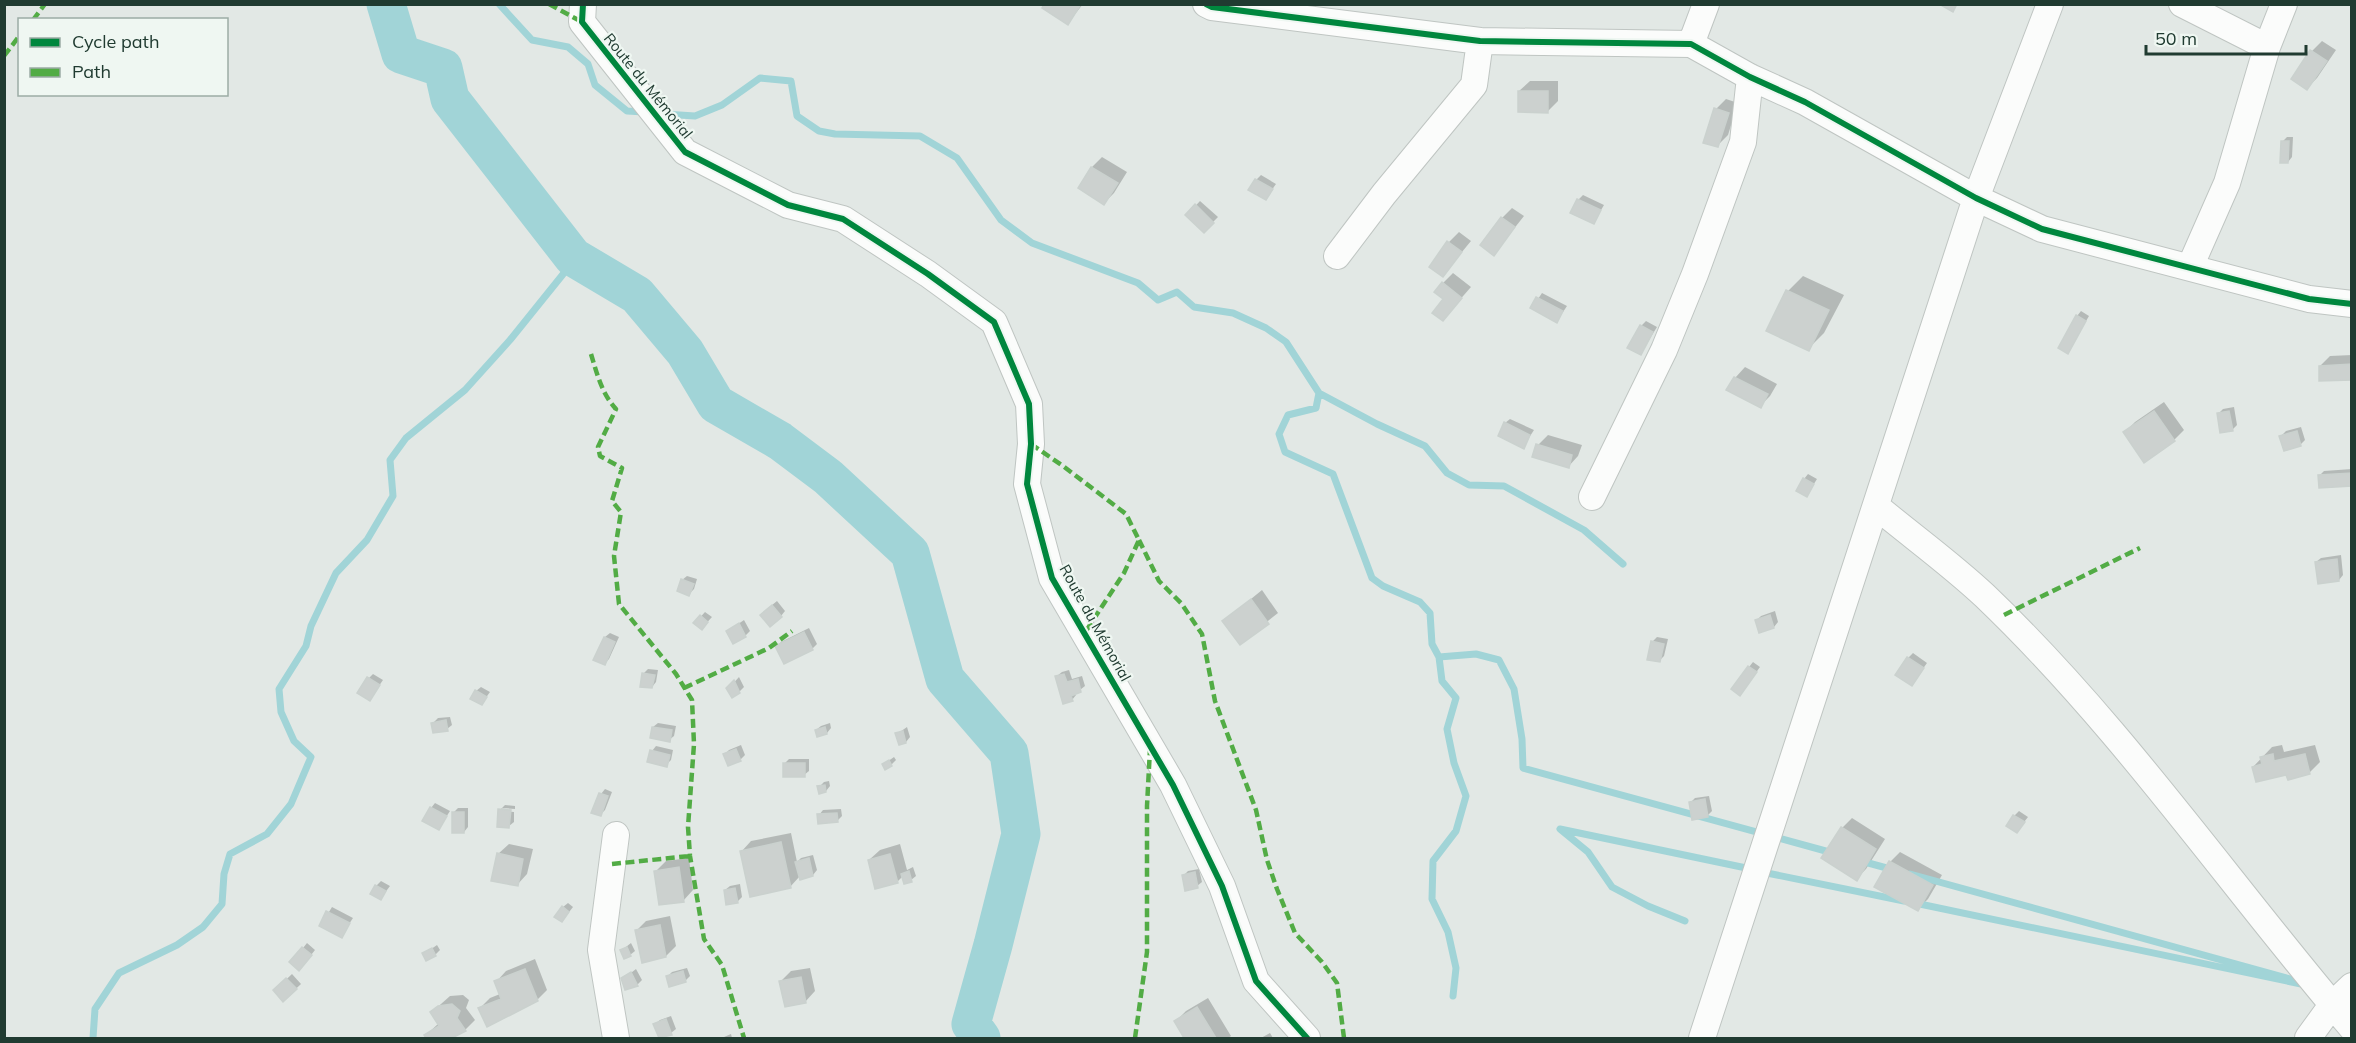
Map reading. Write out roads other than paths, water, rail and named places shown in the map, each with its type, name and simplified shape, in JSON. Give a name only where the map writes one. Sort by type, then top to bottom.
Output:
[{"type":"street","name":"Route du Mémorial","points":[[583,4],[582,22],[685,152],[788,205],[843,219],[928,274],[994,322],[1029,404],[1031,444],[1027,484],[1052,578],[1173,785],[1222,886],[1256,981],[1306,1038]]},
{"type":"street","points":[[1206,4],[1212,7],[1480,41],[1691,44],[1805,102],[1976,198],[2042,229],[2309,299],[2352,304]]},
{"type":"street","points":[[1691,44],[1706,4]]},
{"type":"street","points":[[1702,1038],[1976,198],[2050,4]]},
{"type":"street","points":[[2182,4],[2267,47]]},
{"type":"street","points":[[2190,267],[2227,183],[2267,47],[2284,4]]},
{"type":"street","points":[[1337,256],[1384,194],[1474,85],[1480,41]]},
{"type":"street","points":[[1592,497],[1664,350],[1695,274],[1743,142],[1750,76]]},
{"type":"street","points":[[1876,506],[1983,594],[2062,677],[2142,767],[2352,1028]]},
{"type":"street","points":[[616,835],[602,950],[616,1038]]},
{"type":"street","points":[[2308,1038],[2332,1005],[2352,986]]},
{"type":"waterway","points":[[386,4],[401,54],[443,68],[450,99],[573,257],[637,295],[685,352],[716,404],[780,441],[828,477],[910,553],[945,679],[1009,753],[1021,834],[971,1024],[981,1038]]},
{"type":"waterway","points":[[499,4],[532,40],[568,47],[588,64],[595,85],[627,111],[644,112]]},
{"type":"waterway","points":[[664,114],[695,116],[722,105],[760,78],[791,81],[797,116],[819,131],[835,134],[920,136],[957,158],[1001,220],[1032,243],[1138,283],[1158,300],[1177,292],[1194,307],[1233,313],[1266,328],[1286,342],[1319,393],[1316,408],[1288,415],[1279,434],[1285,452],[1333,474],[1372,578],[1383,586],[1420,602],[1430,613],[1432,644],[1439,657],[1476,654],[1499,660],[1514,689],[1522,739],[1523,768],[1833,853]]},
{"type":"waterway","points":[[93,1038],[95,1009],[119,973],[177,945],[203,927],[222,904],[224,874],[230,854],[267,834],[291,804],[311,757],[294,741],[281,712],[279,689],[306,646],[311,626],[336,573],[367,540],[393,496],[390,460],[406,438],[465,390],[510,340],[564,273],[573,257]]},
{"type":"waterway","points":[[1319,393],[1425,446],[1447,473],[1469,485],[1504,486],[1584,530],[1623,564]]},
{"type":"waterway","points":[[1439,657],[1442,681],[1456,698],[1447,729],[1454,763],[1466,796],[1456,831],[1433,861],[1432,899],[1448,932],[1456,968],[1453,996]]},
{"type":"waterway","points":[[1685,921],[1648,906],[1612,887],[1588,852],[1560,829],[1751,869]]},
{"type":"waterway","points":[[1861,861],[1894,870]]},
{"type":"waterway","points":[[1762,872],[1904,901]]},
{"type":"waterway","points":[[1910,874],[2305,983]]},
{"type":"waterway","points":[[1915,903],[2306,985]]}]
